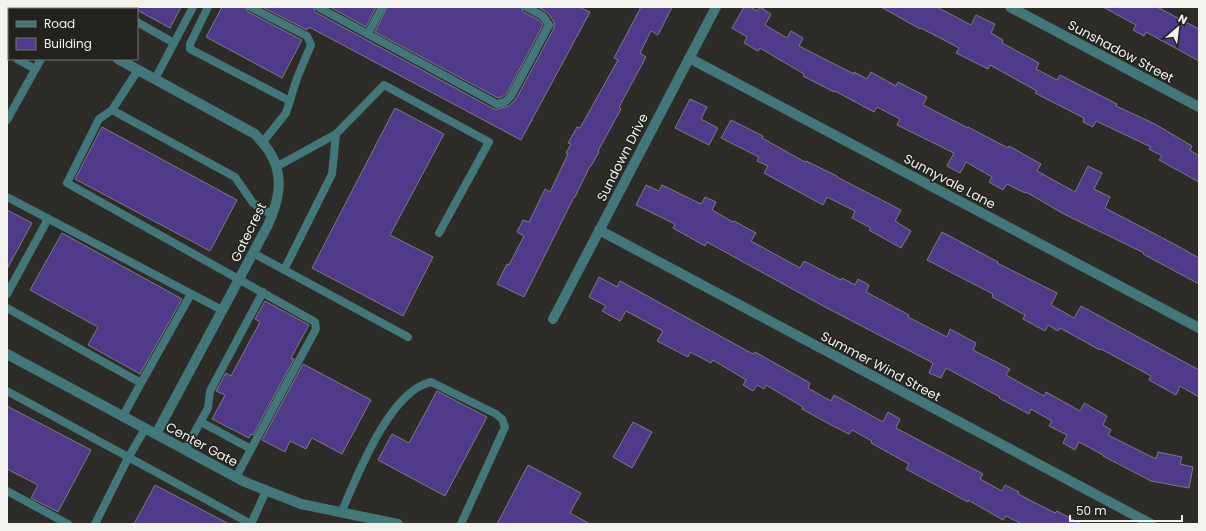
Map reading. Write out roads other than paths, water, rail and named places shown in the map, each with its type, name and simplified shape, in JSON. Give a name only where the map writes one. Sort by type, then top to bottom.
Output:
[{"type":"street","name":"Sundown Drive","points":[[553,319],[716,7]]},
{"type":"street","name":"Sunshadow Street","points":[[1010,7],[1199,108]]},
{"type":"street","name":"Sunnyvale Lane","points":[[689,58],[1199,328]]},
{"type":"street","name":"Gatecrest","points":[[120,60],[255,134],[269,151],[276,167],[279,185],[276,207],[156,434]]},
{"type":"street","name":"Summer Wind Street","points":[[599,230],[1150,524]]},
{"type":"street","name":"Center Gate","points":[[7,354],[236,477],[266,491],[301,504],[398,524]]},
{"type":"lane","points":[[155,79],[193,7]]},
{"type":"lane","points":[[208,7],[190,44],[190,49],[290,100]]},
{"type":"lane","points":[[250,7],[307,36],[311,45],[297,78],[286,113],[262,143]]},
{"type":"lane","points":[[318,7],[497,104],[505,102],[511,96],[549,25],[543,16],[526,7]]},
{"type":"lane","points":[[368,34],[382,7]]},
{"type":"lane","points":[[138,23],[174,42]]},
{"type":"lane","points":[[19,60],[35,69]]},
{"type":"lane","points":[[7,120],[40,60]]},
{"type":"lane","points":[[138,70],[112,110],[99,118],[67,183],[239,278],[315,322],[316,329],[236,477]]},
{"type":"lane","points":[[276,167],[336,134],[384,85],[489,142],[438,233]]},
{"type":"lane","points":[[112,110],[236,177],[253,203],[272,215]]},
{"type":"lane","points":[[284,270],[332,174],[336,134]]},
{"type":"lane","points":[[7,197],[222,310]]},
{"type":"lane","points":[[7,294],[48,218]]},
{"type":"lane","points":[[253,253],[408,337]]},
{"type":"lane","points":[[185,450],[208,408],[210,392],[263,292]]},
{"type":"lane","points":[[123,416],[191,294]]},
{"type":"lane","points":[[7,308],[142,383]]},
{"type":"lane","points":[[341,513],[368,452],[385,423],[404,398],[417,387],[431,382],[496,414],[502,419],[505,427],[461,524]]},
{"type":"lane","points":[[7,391],[252,524],[266,491]]},
{"type":"lane","points":[[201,422],[251,449]]},
{"type":"lane","points":[[95,524],[128,458],[145,428]]},
{"type":"lane","points":[[7,491],[68,524]]}]
